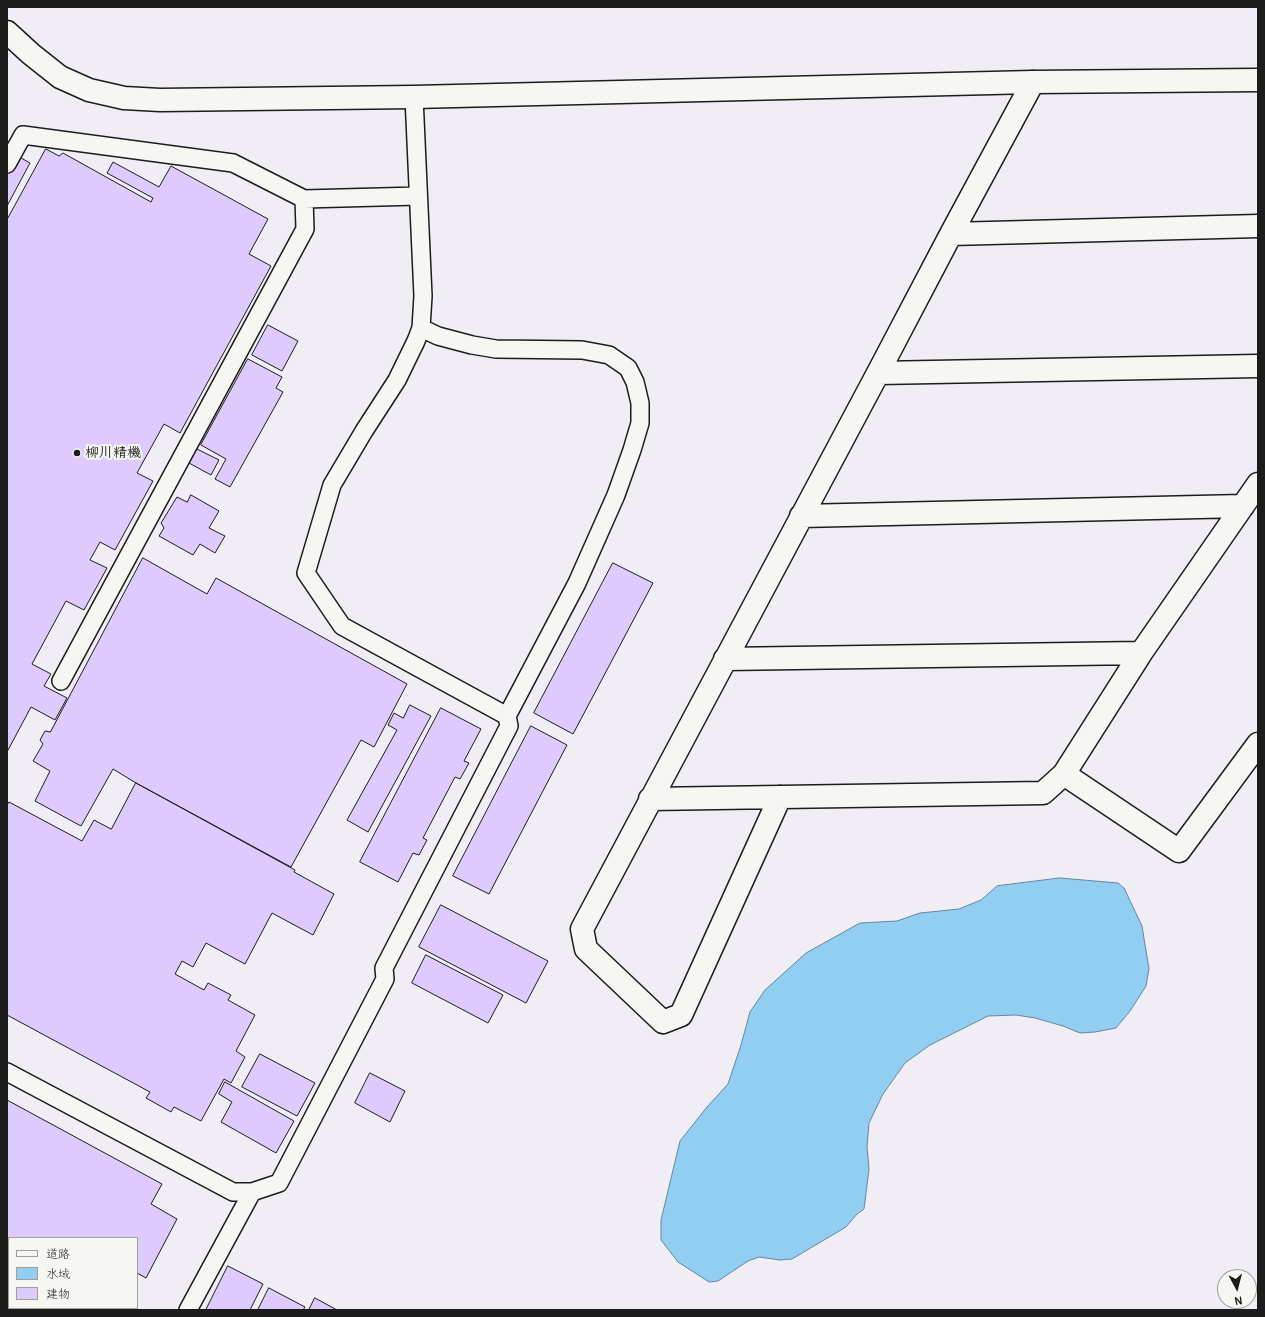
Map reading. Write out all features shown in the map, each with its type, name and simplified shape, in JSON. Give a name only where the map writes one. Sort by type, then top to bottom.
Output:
[{"type":"street","points":[[7,32],[31,54],[60,77],[89,90],[124,98],[160,100],[414,97],[1033,82],[1258,80]]},
{"type":"street","points":[[780,797],[680,1015],[663,1022],[586,949],[582,929],[1033,82]]},
{"type":"street","points":[[951,234],[1258,226]]},
{"type":"street","points":[[878,373],[1258,366]]},
{"type":"street","points":[[650,799],[1043,793],[1064,774],[1141,653],[1258,484]]},
{"type":"street","points":[[801,516],[1243,506]]},
{"type":"street","points":[[725,659],[1141,653]]},
{"type":"street","points":[[1064,774],[1179,851],[1258,744]]},
{"type":"lane","points":[[7,1072],[233,1192],[252,1192],[279,1183],[385,980],[384,968],[509,726],[506,716],[342,626],[306,573],[332,485],[364,431],[397,380],[421,328],[424,296],[414,97]]},
{"type":"lane","points":[[7,164],[23,135],[232,163],[304,198],[418,196]]},
{"type":"lane","points":[[62,681],[305,229],[304,198]]},
{"type":"lane","points":[[421,328],[438,336],[472,345],[496,349],[582,350],[609,355],[628,368],[635,382],[640,403],[640,424],[616,496],[577,583],[506,716]]},
{"type":"lane","points":[[188,1310],[252,1192]]},
{"type":"water","points":[[1060,878],[1118,883],[1124,888],[1142,926],[1149,969],[1146,986],[1130,1011],[1116,1028],[1080,1033],[1063,1026],[1035,1018],[1016,1015],[988,1016],[930,1045],[905,1063],[883,1094],[869,1123],[867,1147],[869,1169],[864,1209],[857,1214],[846,1227],[792,1259],[780,1260],[759,1257],[748,1261],[718,1281],[709,1282],[678,1262],[661,1240],[661,1220],[680,1141],[707,1107],[728,1084],[750,1012],[765,990],[806,953],[860,923],[897,921],[920,913],[959,909],[981,900],[997,886]]},
{"type":"building","name":"柳川精機","points":[[46,149],[59,156],[63,153],[151,202],[153,198],[107,173],[113,162],[159,187],[171,166],[268,219],[249,254],[271,266],[180,433],[164,424],[137,473],[153,481],[115,550],[100,542],[90,560],[107,568],[84,610],[66,601],[32,664],[51,674],[44,686],[67,698],[55,720],[31,707],[7,752],[7,220]]},
{"type":"building","points":[[7,150],[30,163],[7,206]]},
{"type":"building","points":[[268,325],[298,341],[282,371],[252,355]]},
{"type":"building","points":[[248,359],[282,377],[276,388],[283,392],[230,487],[215,479],[226,459],[201,445]]},
{"type":"building","points":[[197,449],[219,460],[211,475],[189,463]]},
{"type":"building","points":[[191,495],[219,511],[209,528],[225,536],[215,553],[200,544],[193,555],[159,536],[164,528],[161,523],[177,497],[187,502]]},
{"type":"building","points":[[143,558],[207,594],[216,578],[407,684],[374,747],[361,740],[291,867],[113,769],[81,826],[35,801],[50,771],[33,761],[43,744],[40,740],[45,731],[50,732]]},
{"type":"building","points":[[613,563],[653,583],[573,734],[534,713]]},
{"type":"building","points":[[410,705],[431,716],[368,832],[347,820],[397,730],[388,725],[394,713],[403,718]]},
{"type":"building","points":[[441,708],[481,729],[464,761],[469,763],[460,779],[455,777],[423,838],[427,840],[419,855],[413,853],[398,882],[360,862]]},
{"type":"building","points":[[531,726],[567,745],[489,894],[453,876]]},
{"type":"building","points":[[136,783],[295,870],[294,872],[334,894],[313,935],[272,913],[245,964],[206,943],[193,967],[182,961],[175,974],[204,990],[208,983],[231,995],[228,1000],[255,1015],[236,1051],[245,1057],[231,1083],[224,1079],[201,1121],[174,1107],[171,1112],[146,1098],[150,1092],[7,1015],[7,805],[9,802],[82,841],[94,820],[111,829]]},
{"type":"building","points":[[441,905],[548,961],[526,1003],[419,947]]},
{"type":"building","points":[[426,955],[503,995],[488,1023],[412,983]]},
{"type":"building","points":[[260,1054],[315,1083],[297,1116],[242,1087]]},
{"type":"building","points":[[370,1073],[405,1091],[390,1122],[355,1103]]},
{"type":"building","points":[[225,1082],[294,1121],[276,1153],[221,1122],[232,1102],[219,1094]]},
{"type":"building","points":[[7,1100],[162,1184],[151,1204],[177,1219],[146,1278],[138,1274],[138,1237],[8,1237],[8,1309],[96,1309],[7,1310]]},
{"type":"building","points":[[228,1266],[263,1284],[250,1310],[206,1310]]},
{"type":"building","points":[[269,1288],[305,1307],[303,1310],[258,1310]]},
{"type":"building","points":[[315,1298],[337,1310],[309,1310]]},
{"type":"place","name":"柳川精機","points":[[77,453]]}]
